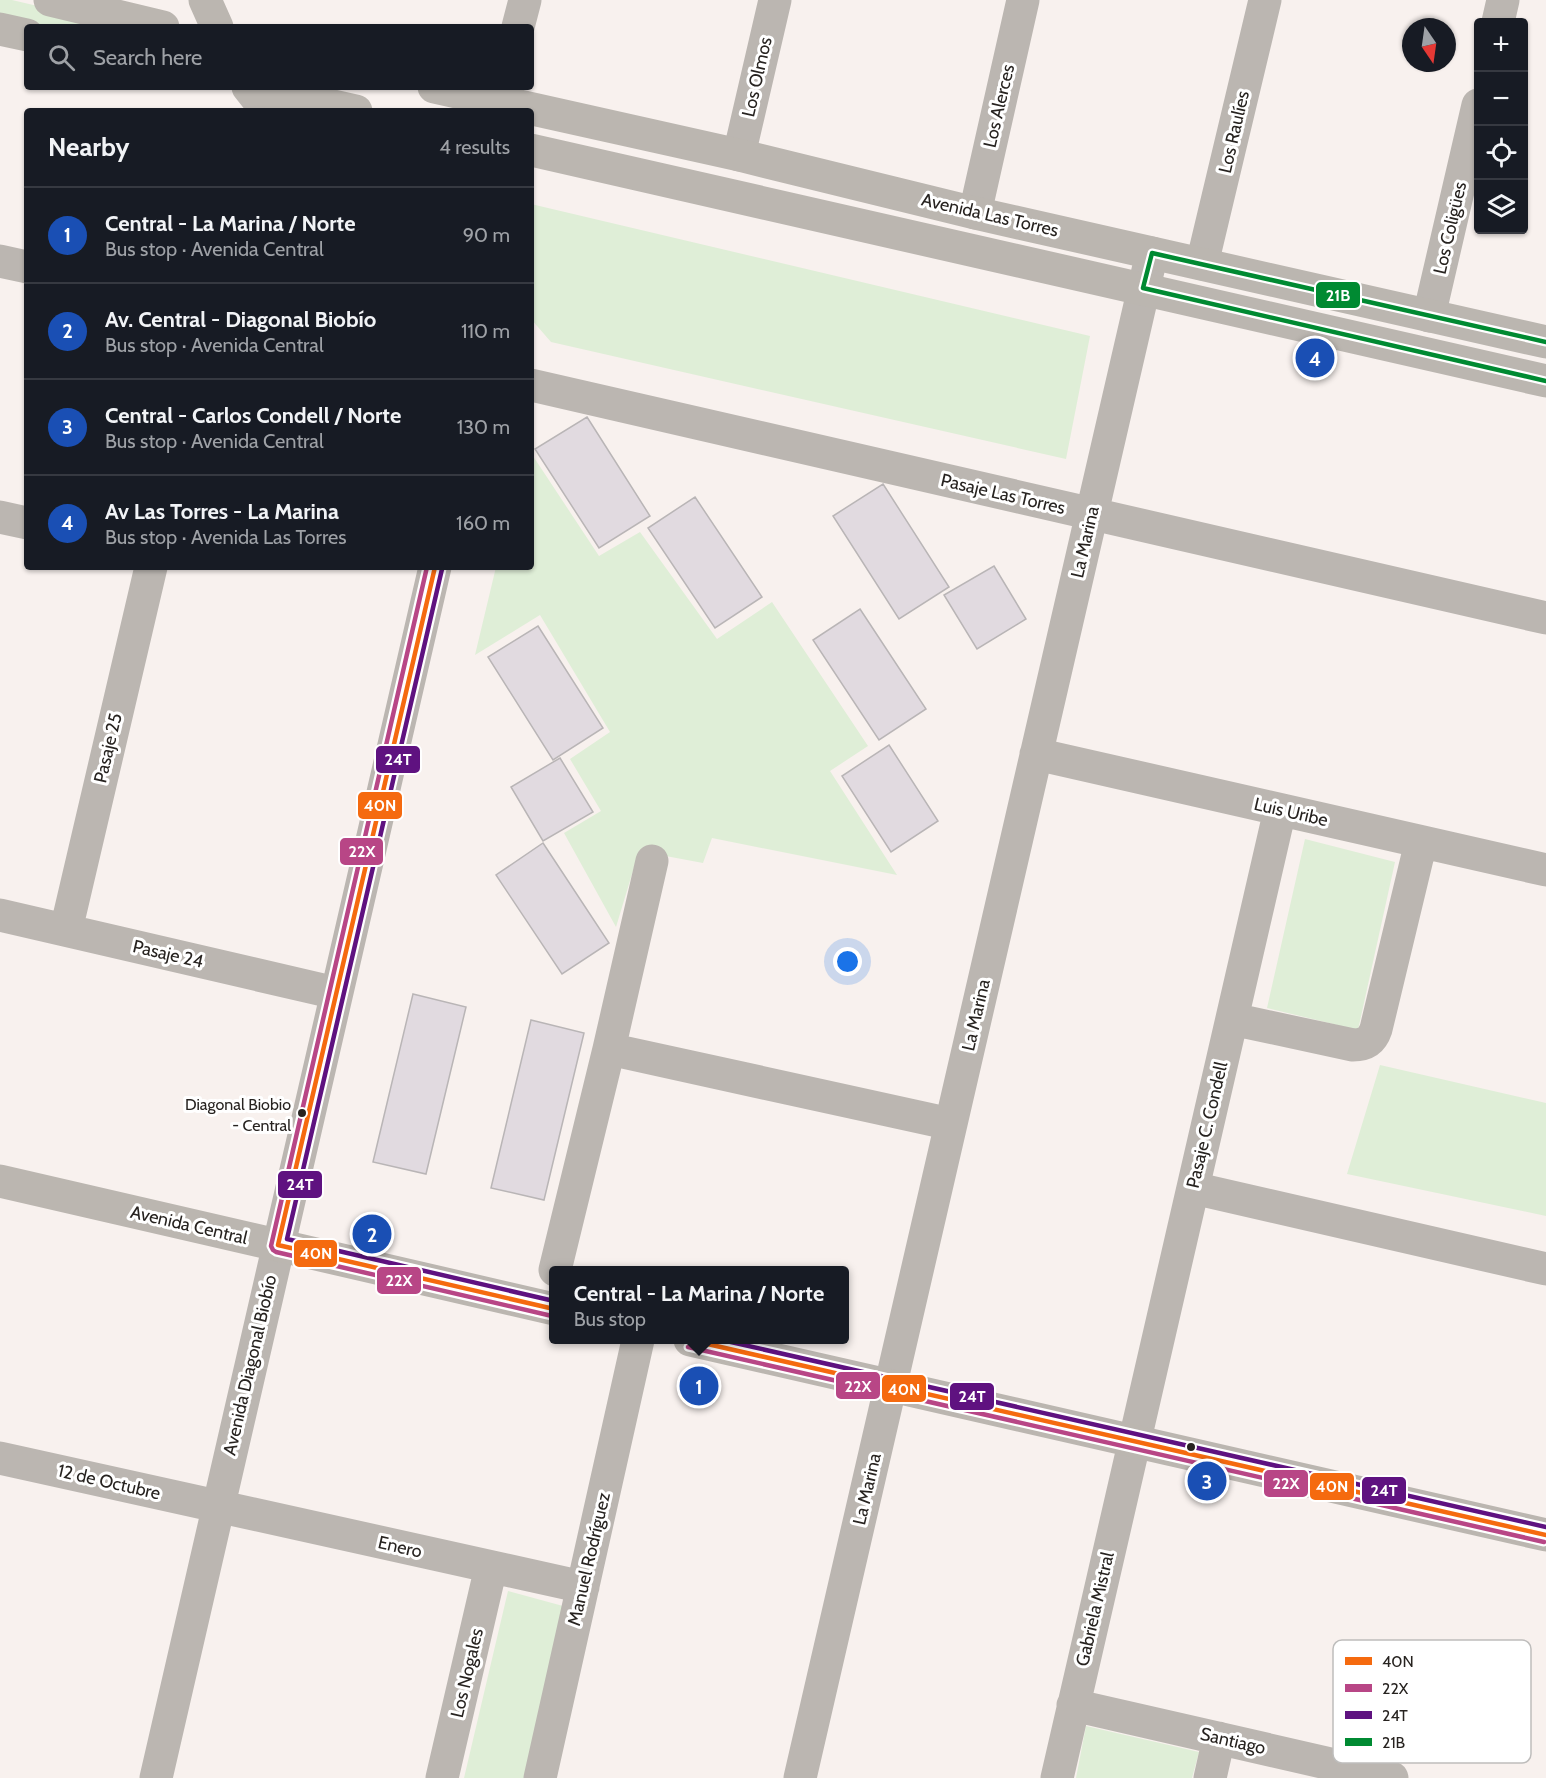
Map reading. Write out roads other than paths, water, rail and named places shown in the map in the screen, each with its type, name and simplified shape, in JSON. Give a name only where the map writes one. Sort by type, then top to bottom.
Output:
[{"type":"street","points":[[50,0],[150,24]]},
{"type":"street","points":[[205,0],[216,24]]},
{"type":"street","points":[[519,24],[525,0]]},
{"type":"street","name":"Los Olmos","points":[[739,155],[775,0]]},
{"type":"street","name":"Los Alerces","points":[[975,213],[1023,0]]},
{"type":"street","name":"Los Raulíes","points":[[1202,264],[1265,0]]},
{"type":"street","points":[[1499,18],[1503,0]]},
{"type":"street","points":[[0,29],[24,34]]},
{"type":"street","points":[[250,90],[265,108]]},
{"type":"street","points":[[262,90],[342,108]]},
{"type":"street","name":"Avenida Las Torres","points":[[463,90],[502,94],[975,213],[1546,342]]},
{"type":"street","name":"Los Coligües","points":[[1429,316],[1474,126]]},
{"type":"street","name":"Avenida Las Torres","points":[[534,151],[1546,381]]},
{"type":"street","name":"La Marina","points":[[800,1778],[1152,253]]},
{"type":"street","points":[[0,261],[24,266]]},
{"type":"street","name":"Pasaje Las Torres","points":[[534,386],[1546,618]]},
{"type":"street","points":[[0,517],[24,522]]},
{"type":"street","name":"Pasaje 25","points":[[66,930],[150,570]]},
{"type":"street","name":"Avenida Diagonal Biobío","points":[[156,1778],[434,570]]},
{"type":"street","name":"Luis Uribe","points":[[1036,754],[1546,870]]},
{"type":"street","name":"Pasaje C. Condell","points":[[1134,1441],[1280,810]]},
{"type":"street","points":[[1232,1019],[1353,1045],[1368,1042],[1377,1029],[1421,842]]},
{"type":"street","points":[[556,1266],[652,861]]},
{"type":"street","name":"Pasaje 24","points":[[0,915],[336,993]]},
{"type":"street","points":[[609,1049],[951,1124]]},
{"type":"street","name":"Avenida Central","points":[[0,1181],[549,1308]]},
{"type":"street","points":[[1192,1188],[1546,1269]]},
{"type":"street","name":"Manuel Rodríguez","points":[[540,1778],[637,1344]]},
{"type":"street","points":[[708,1344],[1546,1535]]},
{"type":"street","name":"Gabriela Mistral","points":[[1057,1778],[1134,1441]]},
{"type":"street","name":"12 de Octubre","points":[[0,1458],[218,1507]]},
{"type":"street","name":"Enero","points":[[218,1507],[583,1587]]},
{"type":"street","name":"Los Nogales","points":[[442,1778],[491,1567]]},
{"type":"street","name":"Santiago","points":[[1073,1705],[1392,1778]]},
{"type":"street","points":[[1210,1778],[1219,1738]]},
{"type":"place","name":"Av Las Torres - La Marina","points":[[1315,358]]},
{"type":"place","name":"Diagonal Biobio - Central","points":[[302,1113]]},
{"type":"place","name":"Av. Central - Diagonal Biobío","points":[[372,1234]]},
{"type":"place","name":"Central - La Marina / Norte","points":[[699,1386]]},
{"type":"place","name":"Central - Carlos Condell / Norte","points":[[1207,1481]]}]
